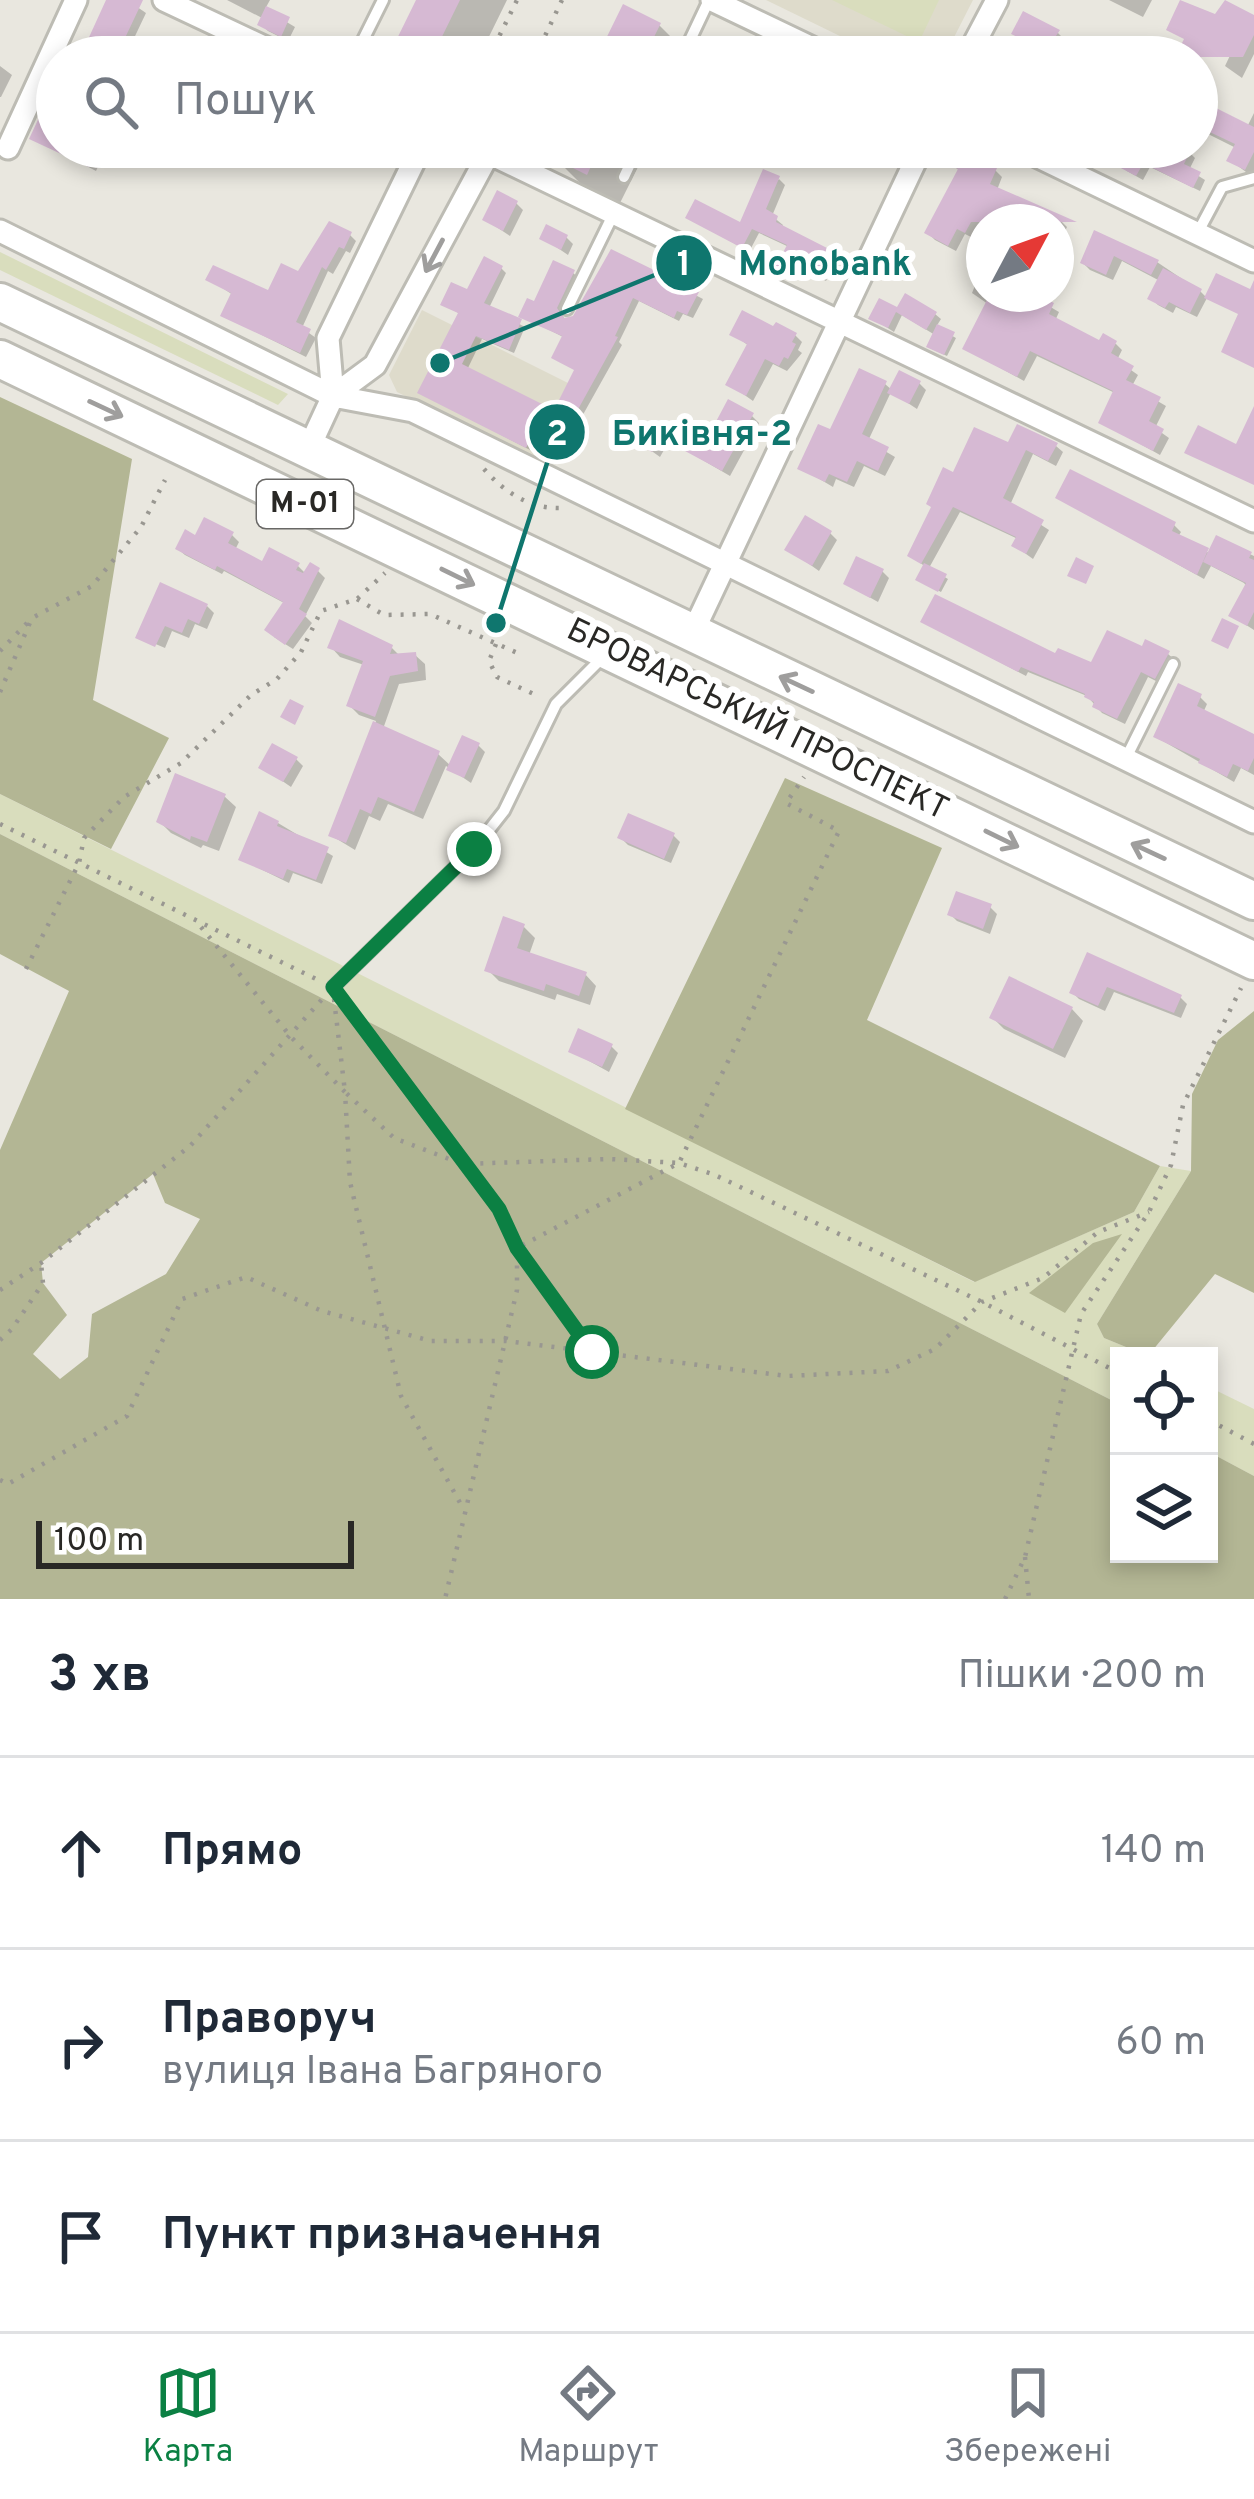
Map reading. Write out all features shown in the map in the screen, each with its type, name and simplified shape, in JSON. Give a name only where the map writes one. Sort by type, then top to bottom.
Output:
[{"type":"highway","name":"БРОВАРСЬКИЙ ПРОСПЕКТ","points":[[0,302],[1254,901]]},
{"type":"highway","name":"БРОВАРСЬКИЙ ПРОСПЕКТ","points":[[0,359],[820,752],[1249,971]]},
{"type":"street","points":[[59,36],[76,0]]},
{"type":"street","points":[[164,0],[240,36]]},
{"type":"street","points":[[711,0],[787,36]]},
{"type":"street","points":[[978,36],[997,0]]},
{"type":"street","points":[[8,148],[36,87]]},
{"type":"street","points":[[333,396],[328,338],[411,168]]},
{"type":"street","points":[[308,450],[333,396],[375,365],[473,168]]},
{"type":"street","points":[[520,168],[1254,521]]},
{"type":"street","points":[[692,634],[912,168]]},
{"type":"street","points":[[1061,168],[1254,261]]},
{"type":"street","points":[[0,231],[333,396],[413,411],[1254,822]]},
{"type":"lane","points":[[365,36],[383,0]]},
{"type":"lane","points":[[693,36],[711,0]]},
{"type":"lane","points":[[624,177],[628,168]]},
{"type":"lane","points":[[1197,234],[1222,187],[1254,178]]},
{"type":"lane","points":[[567,309],[615,213]]},
{"type":"lane","points":[[333,987],[474,849],[505,812],[556,704],[610,650]]},
{"type":"lane","points":[[1126,759],[1173,664]]},
{"type":"path","points":[[499,36],[517,0]]},
{"type":"path","points":[[545,36],[562,0]]},
{"type":"path","points":[[480,444],[484,471],[506,491],[544,509],[559,508]]},
{"type":"path","points":[[0,651],[32,618],[92,586],[141,527],[165,480]]},
{"type":"path","points":[[26,968],[79,863],[84,838],[124,797],[181,763],[251,695],[278,679],[301,652],[321,611],[357,599],[407,553]]},
{"type":"path","points":[[357,599],[384,615],[430,614],[522,655]]},
{"type":"path","points":[[0,692],[32,618]]},
{"type":"path","points":[[496,644],[489,662],[497,677],[556,704]]},
{"type":"path","points":[[517,1248],[679,1163],[839,831],[786,803],[820,752]]},
{"type":"path","points":[[0,824],[333,987],[499,1209],[517,1248],[592,1352]]},
{"type":"path","points":[[197,922],[291,1037],[394,1138],[462,1163],[609,1159],[679,1163],[715,1175],[982,1302],[1110,1368]]},
{"type":"path","points":[[1005,1599],[1025,1557],[1081,1314],[1149,1212],[1171,1165],[1183,1105],[1249,971]]},
{"type":"path","points":[[0,1290],[190,1146],[333,987]]},
{"type":"path","points":[[333,987],[350,1182],[382,1325],[401,1396],[465,1513]]},
{"type":"path","points":[[0,1480],[8,1484],[127,1416],[182,1299],[245,1277],[322,1311],[430,1341],[506,1341],[787,1376],[888,1370],[935,1349],[982,1302],[1043,1278],[1098,1232],[1149,1212]]},
{"type":"path","points":[[445,1599],[518,1290],[517,1248]]},
{"type":"path","points":[[0,1340],[43,1283],[41,1263]]},
{"type":"path","points":[[1218,1425],[1254,1444]]},
{"type":"path","points":[[1025,1557],[1029,1599]]},
{"type":"shaded area","points":[[766,0],[973,0],[955,36],[840,36]]},
{"type":"shaded area","points":[[422,310],[586,392],[547,467],[397,392],[389,375]]},
{"type":"green space","points":[[832,0],[939,0],[922,36],[907,36]]},
{"type":"green space","points":[[0,252],[288,394],[278,405],[0,270]]},
{"type":"green space","points":[[0,397],[132,459],[93,700],[169,738],[111,849],[0,794]]},
{"type":"green space","points":[[785,778],[942,848],[867,1020],[1160,1166],[1134,1212],[975,1282],[625,1109]]},
{"type":"green space","points":[[0,794],[974,1282],[1134,1212],[1160,1166],[1191,1171],[1097,1324],[1104,1338],[1126,1347],[1110,1347],[1110,1399],[0,834]]},
{"type":"green space","points":[[0,834],[1110,1399],[1110,1563],[1218,1563],[1218,1457],[1254,1476],[1254,1599],[0,1599],[0,1150],[69,991],[0,954]],"holes":[[[153,1174],[165,1203],[200,1219],[166,1274],[92,1314],[88,1357],[60,1379],[33,1354],[67,1315],[43,1283],[41,1263]]]},
{"type":"green space","points":[[1254,1011],[1254,1293],[1215,1274],[1155,1347],[1126,1347],[1104,1338],[1097,1324],[1191,1171],[1192,1094],[1218,1040]]},
{"type":"green space","points":[[1122,1234],[1065,1313],[1029,1293],[1093,1243]]},
{"type":"green space","points":[[1218,1391],[1254,1409],[1254,1476],[1218,1457]]},
{"type":"building","points":[[106,0],[143,0],[126,36],[90,36]]},
{"type":"building","points":[[416,0],[460,0],[442,36],[398,36]]},
{"type":"building","points":[[1180,0],[1215,14],[1225,0],[1254,15],[1254,35],[1243,57],[1218,57],[1218,36],[1178,36],[1166,30]]},
{"type":"building","points":[[623,4],[661,23],[654,36],[607,36]]},
{"type":"building","points":[[266,6],[290,17],[281,36],[257,25]]},
{"type":"building","points":[[1023,11],[1060,30],[1056,36],[1011,34]]},
{"type":"building","points":[[1218,109],[1254,127],[1254,152],[1245,170],[1226,161],[1235,144],[1218,136]]},
{"type":"building","points":[[956,168],[997,168],[990,184],[1036,204],[966,204],[966,231],[957,229],[948,246],[924,233]]},
{"type":"building","points":[[1153,168],[1201,172],[1193,188]]},
{"type":"building","points":[[763,169],[780,176],[766,209],[778,216],[776,222],[827,248],[825,253],[830,255],[819,276],[797,265],[792,274],[776,266],[787,245],[752,229],[742,248],[685,218],[695,199],[740,222]]},
{"type":"building","points":[[497,190],[518,201],[503,231],[482,220]]},
{"type":"building","points":[[329,221],[352,232],[326,270],[322,267],[296,322],[311,329],[300,353],[220,316],[231,293],[205,280],[213,265],[268,290],[281,263],[298,271]]},
{"type":"building","points":[[546,224],[568,235],[561,250],[539,239]]},
{"type":"building","points":[[1094,230],[1159,260],[1151,275],[1114,256],[1106,275],[1080,263]]},
{"type":"building","points":[[611,249],[699,292],[687,315],[677,311],[674,318],[633,298],[618,337],[560,442],[535,429],[526,448],[417,393],[458,313],[440,305],[451,282],[467,289],[484,256],[503,266],[484,303],[522,319],[509,350],[476,336],[462,364],[554,410],[574,370],[551,358],[562,336],[518,317],[527,298],[534,301],[553,260],[575,270],[557,308],[564,318],[573,316]]},
{"type":"building","points":[[1163,268],[1202,289],[1190,313],[1169,302],[1165,308],[1147,299]]},
{"type":"building","points":[[1216,273],[1250,289],[1254,280],[1254,368],[1221,352],[1238,314],[1204,298]]},
{"type":"building","points":[[905,293],[937,312],[926,330],[896,312],[888,328],[868,319],[879,298],[897,307]]},
{"type":"building","points":[[742,310],[797,333],[788,359],[784,357],[779,366],[765,359],[746,396],[725,385],[747,344],[729,335]]},
{"type":"building","points":[[981,312],[1050,312],[1099,340],[1103,333],[1117,341],[1111,353],[1134,366],[1126,380],[1161,397],[1149,421],[1164,429],[1153,451],[1098,423],[1113,391],[1030,351],[1017,377],[962,349]]},
{"type":"building","points":[[937,324],[955,332],[944,355],[926,347]]},
{"type":"building","points":[[859,368],[887,381],[862,434],[889,447],[878,471],[857,461],[847,482],[829,474],[825,482],[797,469],[818,424],[830,429]]},
{"type":"building","points":[[899,370],[921,381],[909,404],[887,393]]},
{"type":"building","points":[[728,399],[754,413],[722,471],[674,445],[688,418],[711,431]]},
{"type":"building","points":[[1254,406],[1254,485],[1184,453],[1198,425],[1236,444]]},
{"type":"building","points":[[646,424],[663,434],[652,452],[636,443]]},
{"type":"building","points":[[1017,424],[1058,443],[1048,461],[1026,450],[1003,498],[1044,520],[1026,554],[1011,546],[1016,537],[953,507],[921,564],[907,556],[931,507],[926,504],[943,467],[953,472],[974,427],[1008,442]]},
{"type":"building","points":[[1070,469],[1176,522],[1172,531],[1209,548],[1197,575],[1055,498]]},
{"type":"building","points":[[805,515],[832,531],[812,566],[784,550]]},
{"type":"building","points":[[204,517],[234,532],[228,543],[262,561],[269,547],[300,563],[296,570],[303,573],[310,562],[320,568],[299,609],[307,614],[285,645],[264,630],[283,602],[175,549],[185,529],[195,535]]},
{"type":"building","points":[[1216,535],[1252,552],[1254,612],[1247,626],[1228,616],[1246,583],[1203,562]]},
{"type":"building","points":[[856,556],[884,569],[870,598],[843,584]]},
{"type":"building","points":[[1076,557],[1094,566],[1086,584],[1067,576]]},
{"type":"building","points":[[924,563],[947,574],[938,592],[915,580]]},
{"type":"building","points":[[160,582],[208,604],[199,624],[188,619],[182,633],[165,626],[155,647],[135,638]]},
{"type":"building","points":[[935,594],[1055,653],[1058,648],[1091,662],[1107,630],[1142,646],[1145,639],[1170,651],[1155,679],[1141,672],[1117,719],[1092,707],[1094,702],[1085,694],[1021,667],[1018,672],[920,622]]},
{"type":"building","points":[[1222,618],[1239,626],[1228,649],[1211,641]]},
{"type":"building","points":[[339,619],[393,645],[390,654],[416,652],[418,671],[390,676],[375,717],[346,706],[363,661],[327,648]]},
{"type":"building","points":[[1178,683],[1202,694],[1197,706],[1254,734],[1254,758],[1248,771],[1233,764],[1227,777],[1153,737]]},
{"type":"building","points":[[290,699],[304,706],[295,725],[280,717]]},
{"type":"building","points":[[373,721],[440,751],[414,812],[378,797],[371,814],[360,809],[346,843],[328,836]]},
{"type":"building","points":[[462,735],[480,743],[464,778],[446,770]]},
{"type":"building","points":[[272,743],[298,757],[283,782],[258,768]]},
{"type":"building","points":[[175,773],[226,794],[207,842],[191,836],[190,840],[156,822]]},
{"type":"building","points":[[259,811],[279,821],[277,826],[329,847],[316,880],[287,869],[283,879],[238,860]]},
{"type":"building","points":[[628,813],[675,833],[664,859],[617,838]]},
{"type":"building","points":[[956,891],[992,904],[983,929],[947,915]]},
{"type":"building","points":[[503,916],[525,924],[517,948],[587,972],[579,996],[546,984],[544,991],[484,971]]},
{"type":"building","points":[[1087,952],[1182,995],[1174,1013],[1107,987],[1098,1006],[1069,993]]},
{"type":"building","points":[[1009,976],[1073,1007],[1053,1049],[989,1018]]},
{"type":"building","points":[[578,1028],[613,1044],[602,1067],[568,1052]]},
{"type":"place","name":"Monobank","points":[[440,363]]},
{"type":"place","name":"Бикiвня-2","points":[[496,623]]},
{"type":"route","points":[[474,849],[333,987],[499,1209],[517,1248],[592,1352]]}]
